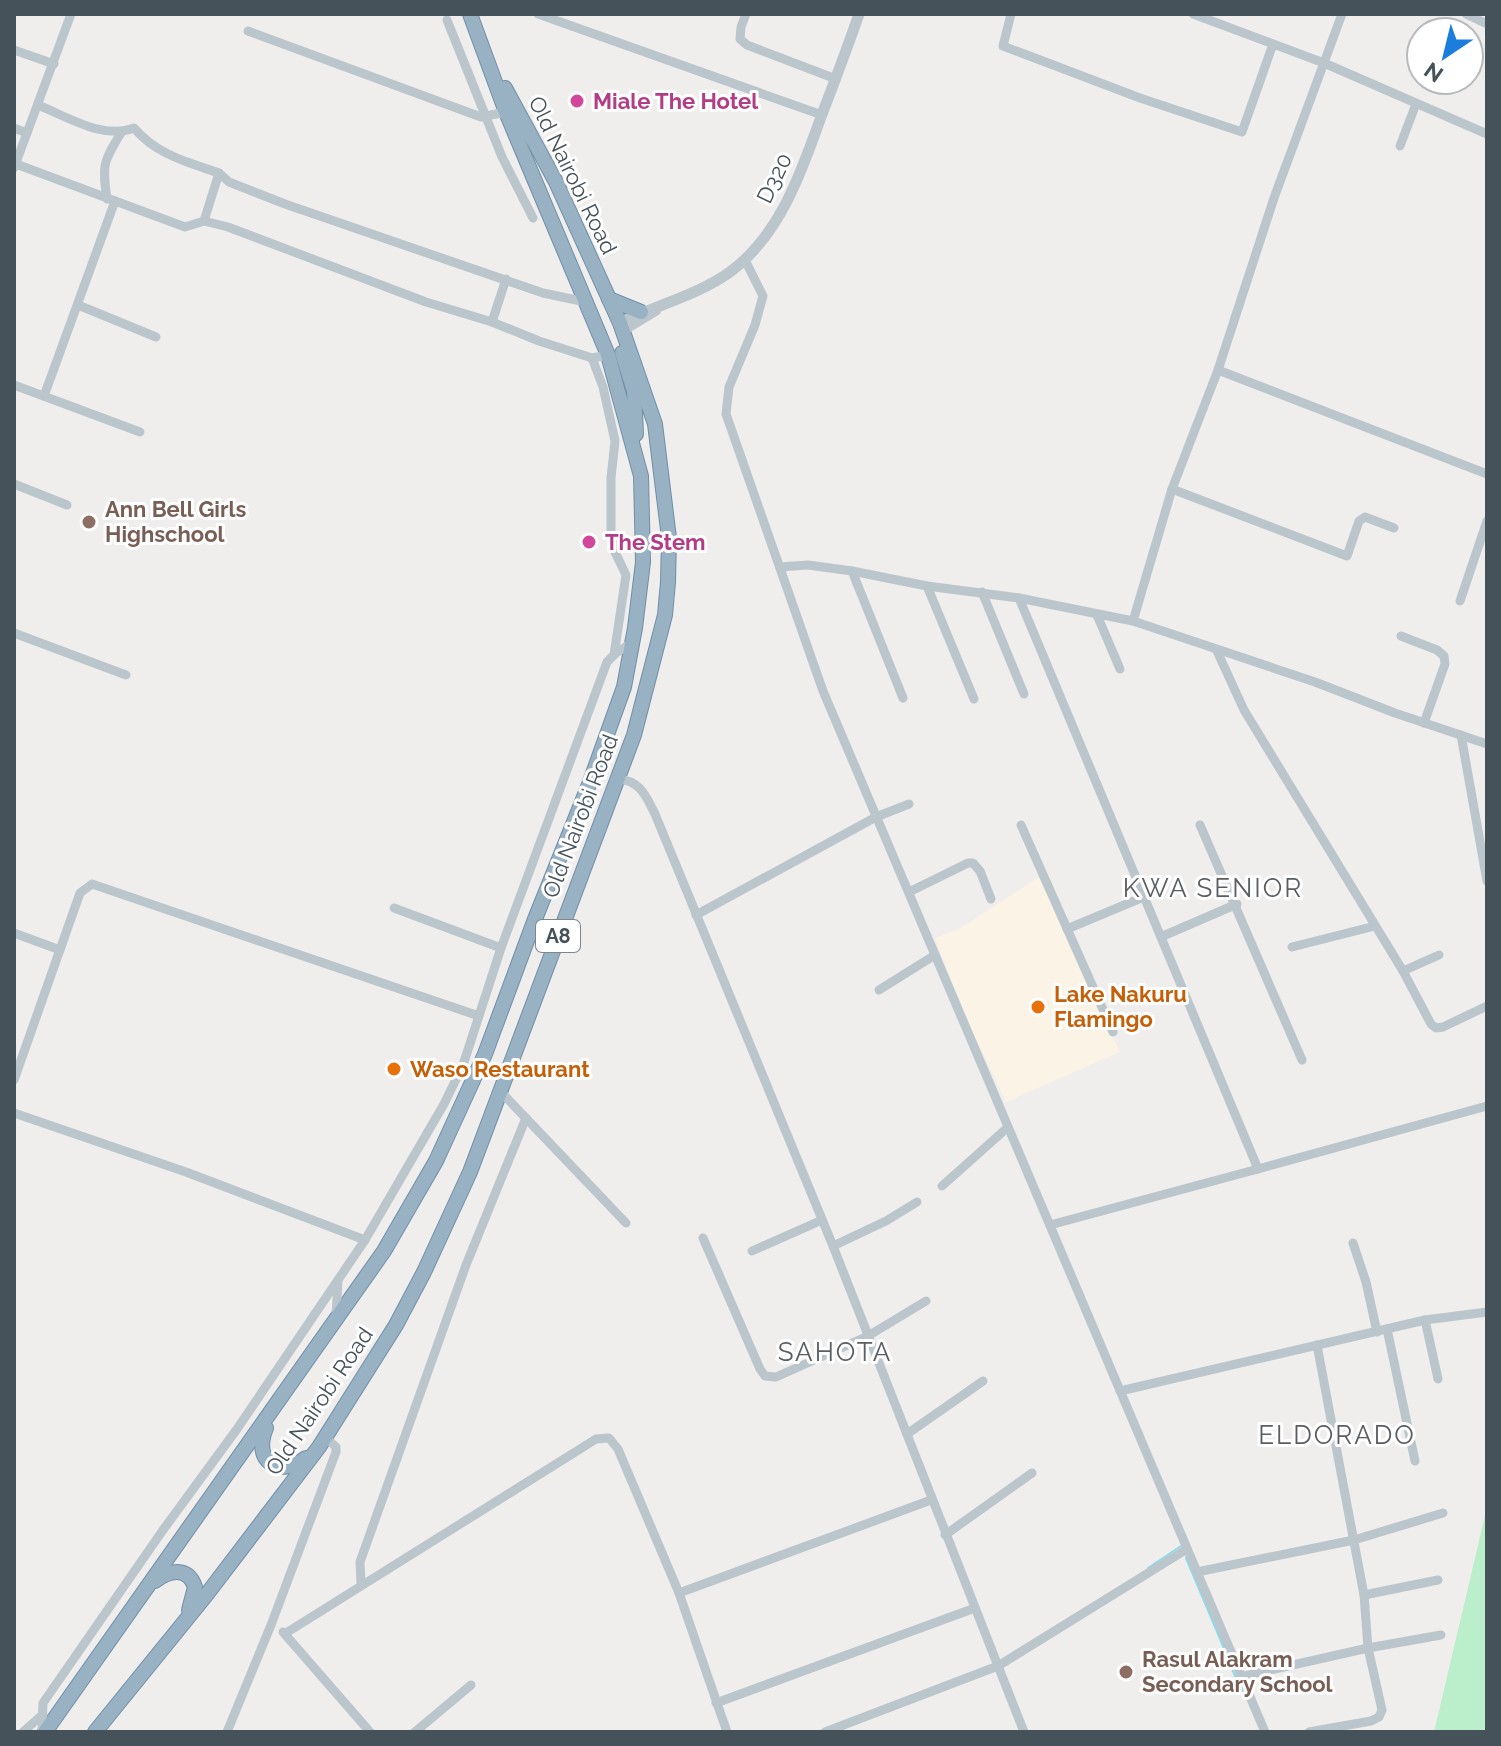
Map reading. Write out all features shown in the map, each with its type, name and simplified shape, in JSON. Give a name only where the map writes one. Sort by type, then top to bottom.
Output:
[{"type":"highway","name":"Old Nairobi Road","points":[[43,1732],[272,1413],[402,1223],[473,1083],[624,687],[643,562],[641,476],[608,355],[506,112],[470,14]]},
{"type":"highway","name":"Old Nairobi Road","points":[[95,1732],[322,1442],[396,1325],[424,1272],[470,1172],[634,735],[665,615],[669,538],[655,424],[609,299],[556,182],[490,63]]},
{"type":"highway","points":[[538,187],[619,327],[634,391],[635,451]]},
{"type":"highway","points":[[609,299],[641,312]]},
{"type":"highway","points":[[641,476],[651,469],[663,478]]},
{"type":"highway","points":[[272,1413],[260,1441],[271,1464],[280,1468],[292,1467],[322,1442]]},
{"type":"highway","points":[[143,1593],[170,1572],[179,1571],[188,1575],[195,1587],[185,1619]]},
{"type":"street","points":[[71,14],[15,166],[185,227],[204,221],[228,227],[426,302],[592,358],[608,355]]},
{"type":"street","points":[[538,14],[822,115]]},
{"type":"street","points":[[746,14],[740,39],[747,45],[836,79]]},
{"type":"street","name":"D320","points":[[619,327],[707,286],[745,260],[765,235],[793,191],[859,14]]},
{"type":"street","points":[[1011,14],[1003,46],[1140,98],[1242,132],[1273,44]]},
{"type":"street","points":[[1193,14],[1324,63],[1487,134]]},
{"type":"street","points":[[1133,621],[1172,489],[1218,370],[1274,198],[1342,14]]},
{"type":"street","points":[[1466,14],[1487,24]]},
{"type":"street","points":[[447,20],[484,116],[533,218]]},
{"type":"street","points":[[248,31],[484,116],[506,112]]},
{"type":"street","points":[[14,50],[54,64]]},
{"type":"street","points":[[1400,146],[1416,104]]},
{"type":"street","points":[[38,105],[85,126],[121,133],[134,128],[145,141],[164,154],[219,173],[229,182],[285,204],[543,293],[586,302]]},
{"type":"street","points":[[14,128],[27,133]]},
{"type":"street","points":[[44,396],[78,305],[111,200],[103,169],[107,155],[121,133]]},
{"type":"street","points":[[204,221],[219,173]]},
{"type":"street","points":[[745,260],[763,296],[755,325],[729,387],[726,414],[823,691],[1265,1732]]},
{"type":"street","points":[[492,322],[506,279]]},
{"type":"street","points":[[78,305],[156,337]]},
{"type":"street","name":"D320","points":[[619,327],[641,312],[660,307]]},
{"type":"street","points":[[592,358],[603,387],[615,441],[611,533],[614,550],[626,575],[614,655]]},
{"type":"street","points":[[1218,370],[1487,474]]},
{"type":"street","points":[[14,385],[140,432]]},
{"type":"street","points":[[14,484],[67,505]]},
{"type":"street","points":[[1172,489],[1347,556],[1359,521],[1365,517],[1394,528]]},
{"type":"street","points":[[1460,601],[1487,521]]},
{"type":"street","points":[[780,567],[808,565],[852,571],[927,586],[1019,598],[1133,621],[1487,744]]},
{"type":"street","points":[[852,571],[903,698]]},
{"type":"street","points":[[927,586],[974,699]]},
{"type":"street","points":[[982,592],[1024,694]]},
{"type":"street","points":[[1019,598],[1258,1169]]},
{"type":"street","points":[[1097,615],[1120,669]]},
{"type":"street","points":[[14,633],[126,675]]},
{"type":"street","points":[[1401,636],[1437,650],[1444,656],[1445,664],[1424,723]]},
{"type":"street","points":[[43,1732],[43,1703],[237,1429],[365,1240],[444,1104],[463,1065],[501,948],[607,662],[633,642]]},
{"type":"street","points":[[1217,651],[1244,710],[1403,971],[1431,1024],[1436,1028],[1443,1027],[1487,1006]]},
{"type":"street","points":[[1461,735],[1487,881]]},
{"type":"street","points":[[617,779],[626,779],[644,792],[833,1246],[1024,1732]]},
{"type":"street","points":[[696,915],[876,817],[909,804]]},
{"type":"street","points":[[1021,825],[1113,1032]]},
{"type":"street","points":[[1200,825],[1237,904],[1302,1060]]},
{"type":"street","points":[[909,892],[970,863],[980,871],[991,899]]},
{"type":"street","points":[[14,1080],[80,893],[92,884],[479,1016]]},
{"type":"street","points":[[1067,929],[1146,896]]},
{"type":"street","points":[[1163,936],[1237,904]]},
{"type":"street","points":[[394,908],[501,948]]},
{"type":"street","points":[[1292,947],[1375,926]]},
{"type":"street","points":[[14,933],[60,950]]},
{"type":"street","points":[[879,990],[935,955]]},
{"type":"street","points":[[1403,971],[1439,955]]},
{"type":"street","points":[[500,1091],[626,1223]]},
{"type":"street","points":[[1050,1225],[1487,1106]]},
{"type":"street","points":[[14,1113],[199,1177],[365,1240]]},
{"type":"street","points":[[361,1583],[360,1562],[466,1265],[526,1118]]},
{"type":"street","points":[[942,1186],[1007,1128]]},
{"type":"street","points":[[833,1246],[886,1221],[917,1202]]},
{"type":"street","points":[[752,1251],[822,1220]]},
{"type":"street","points":[[703,1238],[756,1362],[765,1376],[776,1377],[868,1336],[926,1301]]},
{"type":"street","points":[[1353,1243],[1382,1330],[1415,1461]]},
{"type":"street","points":[[336,1317],[338,1279]]},
{"type":"street","points":[[1120,1391],[1425,1320],[1487,1312]]},
{"type":"street","points":[[1425,1320],[1438,1379]]},
{"type":"street","points":[[1309,1732],[1379,1717],[1382,1710],[1368,1648],[1364,1595],[1317,1345]]},
{"type":"street","points":[[907,1434],[983,1381]]},
{"type":"street","points":[[286,1633],[361,1583],[602,1438],[609,1438],[618,1449],[679,1593],[727,1732]]},
{"type":"street","points":[[227,1732],[336,1452],[336,1447],[322,1442]]},
{"type":"street","points":[[945,1535],[1032,1473]]},
{"type":"street","points":[[679,1593],[931,1500]]},
{"type":"street","points":[[1197,1572],[1354,1540],[1443,1513]]},
{"type":"street","points":[[825,1732],[998,1666],[1187,1549]]},
{"type":"street","points":[[1364,1595],[1438,1580]]},
{"type":"street","points":[[716,1703],[975,1608]]},
{"type":"street","points":[[271,1625],[286,1633],[370,1732]]},
{"type":"street","points":[[1240,1677],[1441,1635]]},
{"type":"street","points":[[415,1732],[471,1685]]},
{"type":"street","points":[[23,1732],[42,1715]]},
{"type":"shaded area","points":[[1039,877],[1120,1052],[1006,1102],[966,1018],[935,938],[959,929]]},
{"type":"green space","points":[[1487,1507],[1487,1732],[1434,1732]]},
{"type":"waterway","points":[[1148,1568],[1181,1546]]},
{"type":"waterway","points":[[1186,1558],[1231,1665]]},
{"type":"waterway","points":[[1232,1669],[1239,1685]]},
{"type":"waterway","points":[[1240,1687],[1246,1698]]},
{"type":"place","name":"Miale The Hotel","points":[[577,101]]},
{"type":"place","name":"Ann Bell Girls Highschool","points":[[89,522]]},
{"type":"place","name":"The Stem","points":[[589,542]]},
{"type":"place","name":"Lake Nakuru Flamingo","points":[[1038,1007]]},
{"type":"place","name":"Waso Restaurant","points":[[394,1069]]},
{"type":"place","name":"Rasul Alakram Secondary School","points":[[1126,1672]]},
{"type":"district","name":"KWA SENIOR","points":[[1213,888]]},
{"type":"district","name":"SAHOTA","points":[[835,1352]]},
{"type":"district","name":"ELDORADO","points":[[1337,1435]]}]
